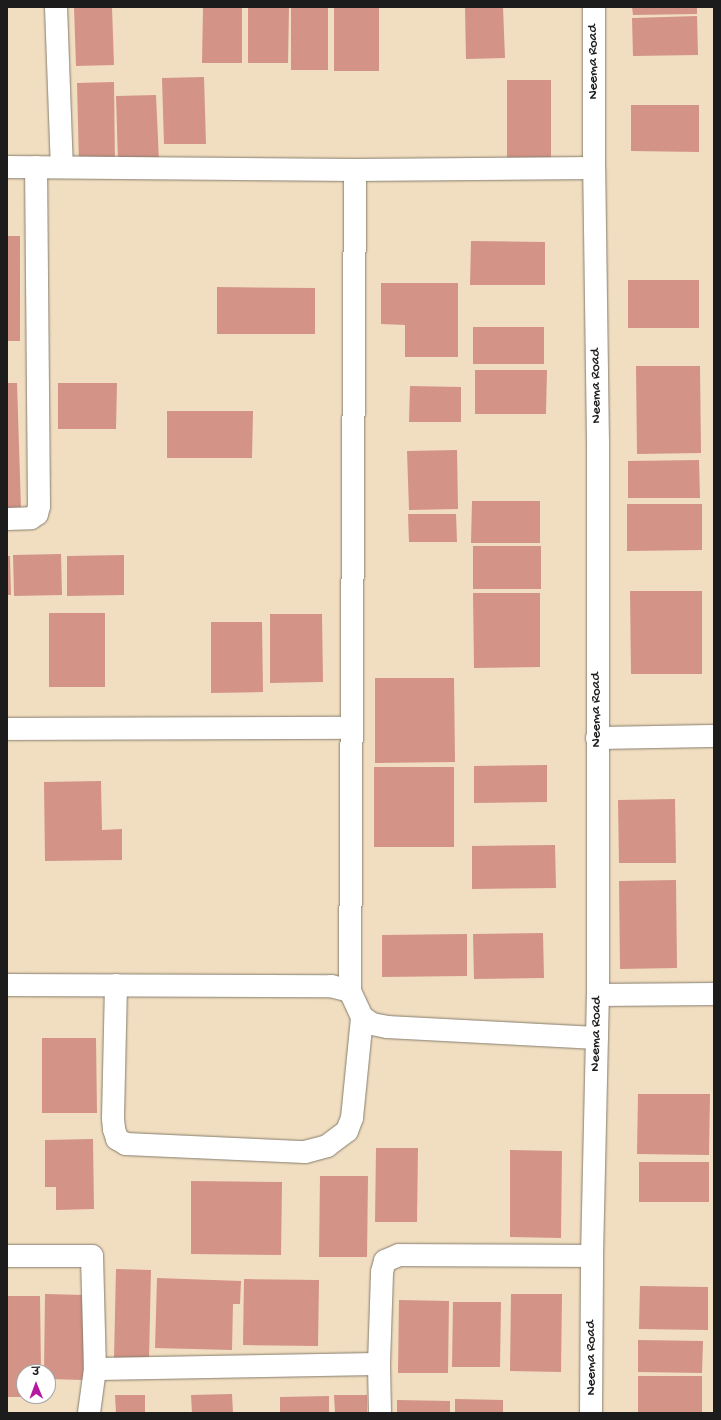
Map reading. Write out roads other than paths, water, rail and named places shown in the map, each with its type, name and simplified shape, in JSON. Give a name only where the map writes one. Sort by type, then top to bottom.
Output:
[{"type":"street","points":[[56,7],[62,167]]},
{"type":"street","name":"Neema Road","points":[[591,1413],[592,1256],[598,995],[598,443],[594,168],[594,7]]},
{"type":"street","points":[[7,167],[355,170],[594,168]]},
{"type":"street","points":[[7,519],[31,518],[37,514],[39,506],[36,167]]},
{"type":"street","points":[[355,170],[350,991],[362,1017],[372,1024],[387,1027],[597,1038]]},
{"type":"street","points":[[7,729],[352,728]]},
{"type":"street","points":[[597,738],[714,736]]},
{"type":"street","points":[[7,984],[331,986],[350,991]]},
{"type":"street","points":[[116,985],[113,1118],[117,1139],[126,1144],[305,1152],[327,1146],[347,1131],[352,1118],[362,1017]]},
{"type":"street","points":[[598,995],[714,994]]},
{"type":"street","points":[[380,1413],[379,1364],[382,1272],[385,1262],[390,1258],[399,1255],[592,1256]]},
{"type":"street","points":[[7,1256],[92,1256],[95,1369],[89,1413]]},
{"type":"street","points":[[95,1369],[379,1364]]}]
